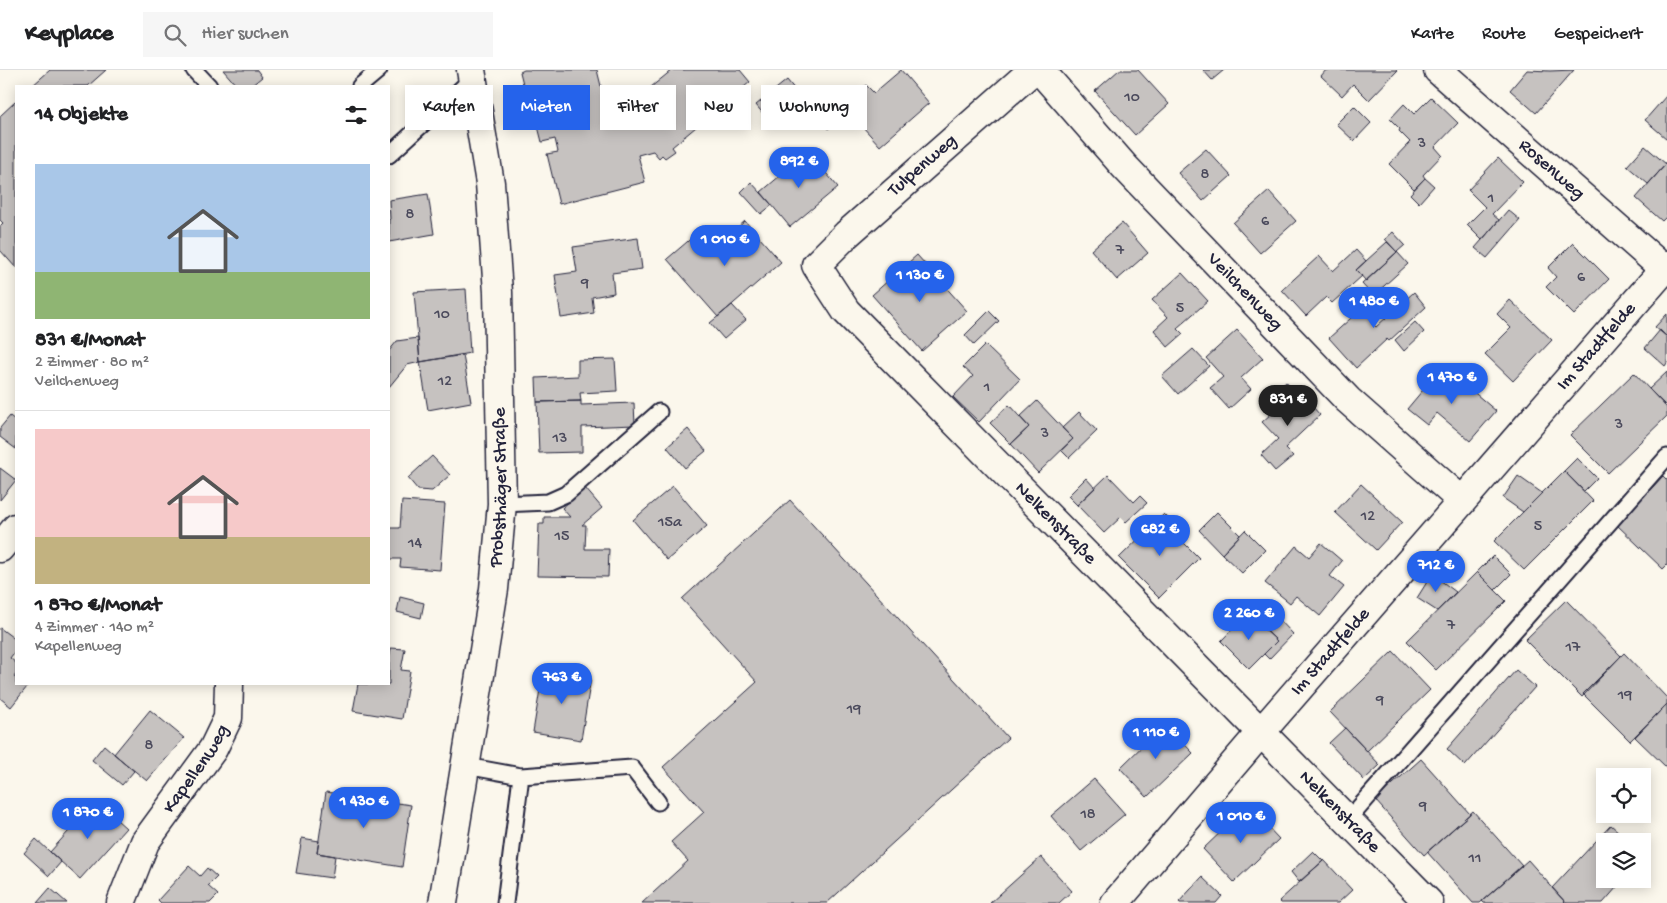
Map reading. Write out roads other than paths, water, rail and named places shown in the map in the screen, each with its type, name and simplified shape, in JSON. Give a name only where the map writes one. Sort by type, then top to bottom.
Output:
[{"type":"street","name":"Tulpenweg","points":[[816,265],[847,234],[1033,70]]},
{"type":"street","name":"Veilchenweg","points":[[1040,70],[1124,166],[1348,400],[1462,502]]},
{"type":"street","name":"Rosenweg","points":[[1438,70],[1666,267]]},
{"type":"street","name":"Probsthäger Straße","points":[[444,903],[494,589],[502,504],[498,292],[490,183],[472,74]]},
{"type":"street","name":"Nelkenstraße","points":[[816,265],[846,311],[1429,903]]},
{"type":"street","name":"Im Stadtfelde","points":[[1115,903],[1261,732],[1666,267]]},
{"type":"street","points":[[0,548],[15,529]]},
{"type":"street","name":"Kapellenweg","points":[[122,903],[145,842],[213,749],[228,718],[229,685]]},
{"type":"lane","points":[[194,70],[207,85]]},
{"type":"lane","points":[[361,85],[379,70]]},
{"type":"lane","points":[[390,154],[472,74]]},
{"type":"lane","points":[[502,504],[548,502],[566,494],[659,412]]},
{"type":"lane","points":[[1348,820],[1667,457]]},
{"type":"lane","points":[[466,766],[521,776],[632,768],[658,802]]},
{"type":"lane","points":[[504,903],[521,776]]}]
